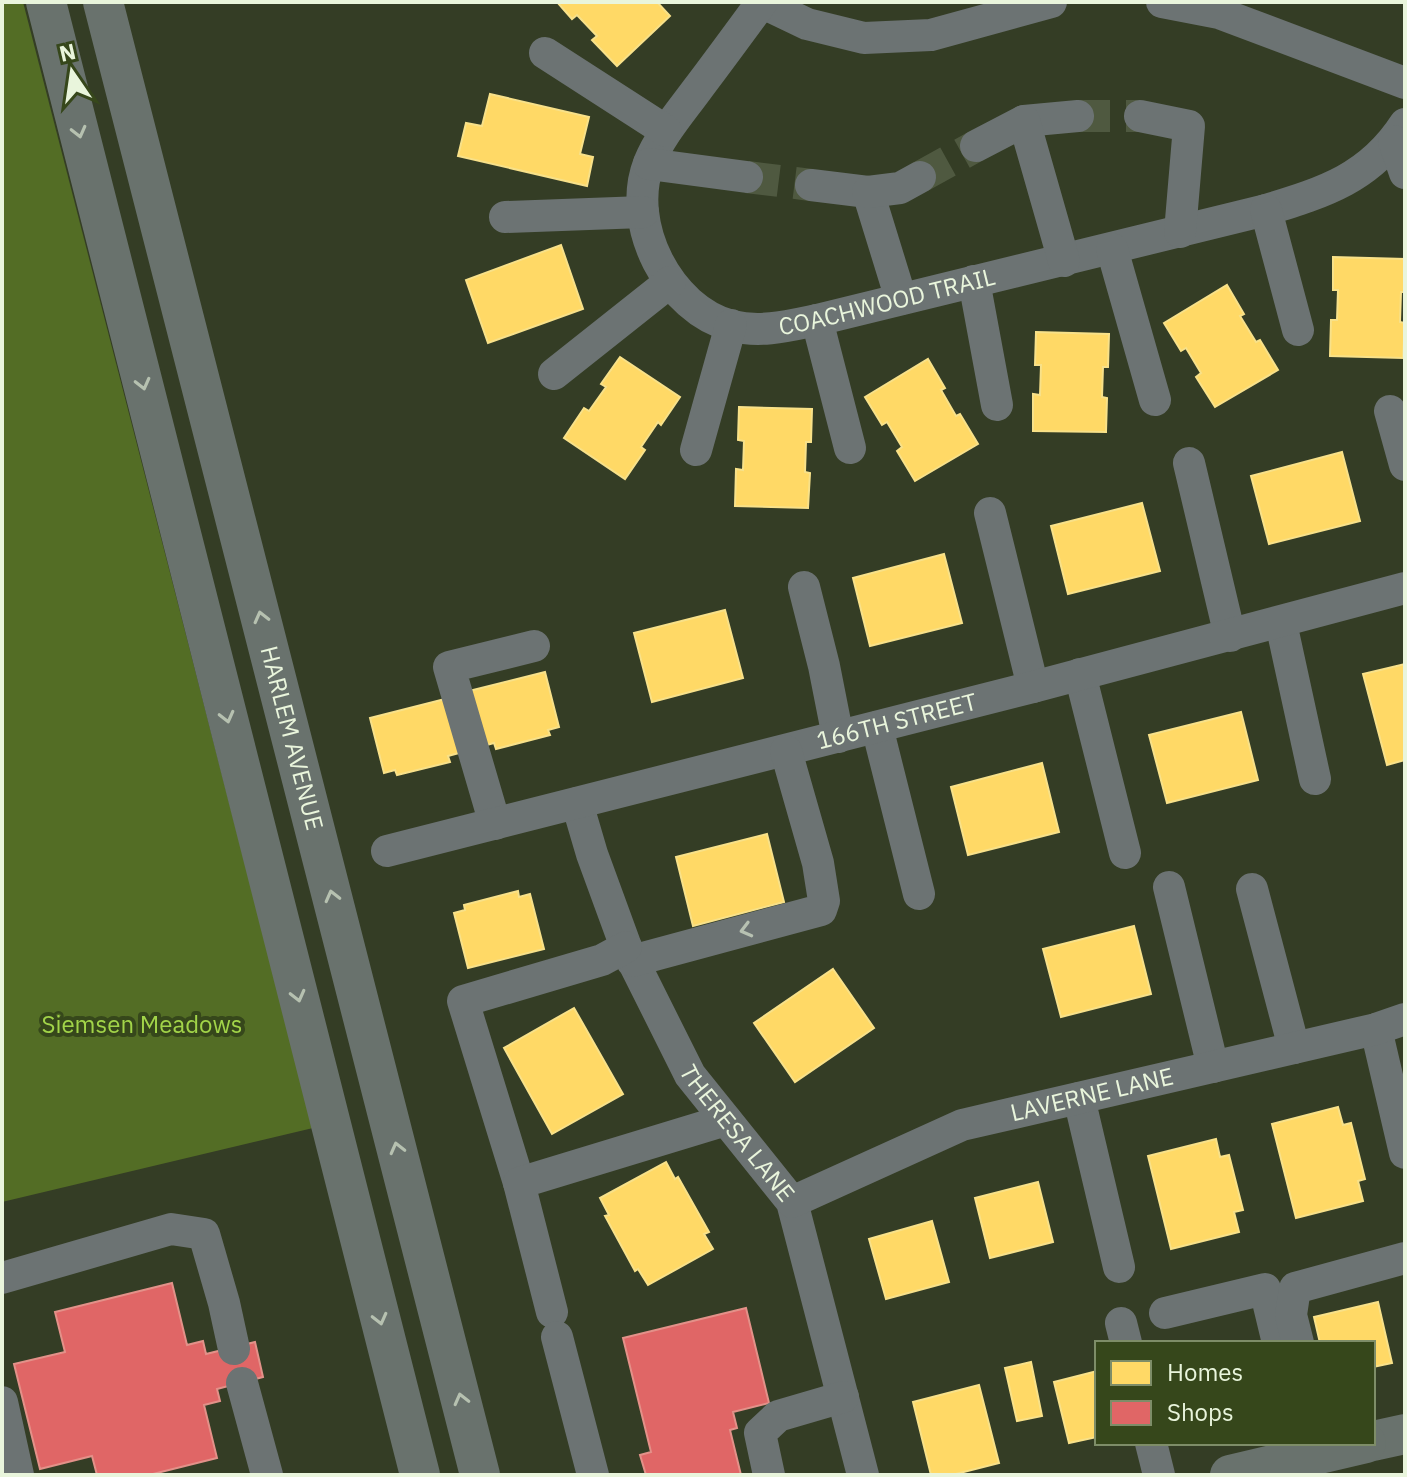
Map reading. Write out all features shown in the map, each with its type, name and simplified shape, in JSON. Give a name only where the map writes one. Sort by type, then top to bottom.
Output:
[{"type":"main road","points":[[46,2],[420,1475]]},
{"type":"main road","name":"HARLEM AVENUE","points":[[103,2],[480,1475]]},
{"type":"main road","points":[[1375,1441],[1405,1434]]},
{"type":"main road","points":[[1230,1475],[1315,1449],[1349,1445]]},
{"type":"street","points":[[762,2],[807,24],[864,38],[931,35],[1008,8],[1051,2]]},
{"type":"street","name":"COACHWOOD TRAIL","points":[[762,2],[666,131],[644,180],[643,212],[659,268],[685,297],[710,317],[731,325],[775,329],[817,320],[1266,210],[1330,189],[1353,177],[1371,164],[1399,133]]},
{"type":"street","points":[[1162,2],[1219,13],[1405,83]]},
{"type":"street","points":[[545,53],[666,131]]},
{"type":"street","points":[[976,146],[1024,121],[1078,116]]},
{"type":"street","points":[[1140,116],[1189,126],[1180,232]]},
{"type":"street","points":[[1024,121],[1064,261]]},
{"type":"street","points":[[1399,133],[1405,173]]},
{"type":"street","points":[[649,164],[747,177]]},
{"type":"street","points":[[811,185],[868,192],[900,188],[920,177]]},
{"type":"street","points":[[868,192],[901,299]]},
{"type":"street","points":[[1266,210],[1298,330]]},
{"type":"street","points":[[505,217],[643,212]]},
{"type":"street","points":[[1112,249],[1155,400]]},
{"type":"street","points":[[974,281],[997,405]]},
{"type":"street","points":[[554,374],[670,282]]},
{"type":"street","points":[[817,320],[850,448]]},
{"type":"street","points":[[696,450],[731,325]]},
{"type":"street","points":[[1390,411],[1405,465]]},
{"type":"street","points":[[1189,463],[1230,636]]},
{"type":"street","points":[[990,513],[1033,687]]},
{"type":"street","points":[[804,587],[838,737]]},
{"type":"street","name":"166TH STREET","points":[[387,851],[786,751],[1405,588]]},
{"type":"street","points":[[1281,623],[1315,779]]},
{"type":"street","points":[[495,824],[449,667],[534,646]]},
{"type":"street","points":[[1080,674],[1125,853]]},
{"type":"street","points":[[877,727],[919,894]]},
{"type":"street","points":[[593,1475],[519,1183],[463,1001],[602,960],[821,910],[824,901],[818,863],[786,751]]},
{"type":"street","name":"THERESA LANE","points":[[577,803],[592,854],[629,954],[690,1075],[792,1202],[843,1397],[856,1474]]},
{"type":"street","points":[[1169,887],[1213,1067]]},
{"type":"street","points":[[1252,889],[1294,1048]]},
{"type":"street","points":[[1390,1024],[1405,1153]]},
{"type":"street","name":"LAVERNE LANE","points":[[792,1202],[962,1125],[1390,1024]]},
{"type":"street","points":[[1079,1098],[1119,1267]]},
{"type":"street","points":[[519,1183],[726,1120]]},
{"type":"street","points":[[2,1278],[171,1229],[204,1234],[234,1349]]},
{"type":"street","points":[[1298,1341],[1291,1315],[1295,1288],[1405,1258]]},
{"type":"street","points":[[1165,1313],[1265,1289],[1278,1341]]},
{"type":"street","points":[[242,1383],[267,1475]]},
{"type":"street","points":[[769,1475],[760,1433],[778,1416],[843,1397]]},
{"type":"street","points":[[2,1402],[18,1475]]},
{"type":"street","points":[[1152,1445],[1159,1475]]},
{"type":"green space","name":"Siemsen Meadows","points":[[2,2],[23,2],[313,1128],[2,1202]]},
{"type":"building: Homes","points":[[557,2],[657,2],[670,16],[617,66],[592,40],[597,36],[577,15],[572,19]]},
{"type":"building: Homes","points":[[490,94],[589,117],[580,154],[593,157],[587,186],[458,156],[466,123],[482,126]]},
{"type":"building: Homes","points":[[561,245],[583,309],[488,343],[466,280]]},
{"type":"building: Homes","points":[[1333,257],[1405,259],[1405,292],[1401,292],[1400,322],[1405,323],[1403,358],[1330,356],[1331,320],[1337,320],[1338,290],[1333,290]]},
{"type":"building: Homes","points":[[1227,285],[1244,314],[1240,316],[1256,342],[1260,340],[1278,370],[1215,407],[1196,377],[1201,373],[1186,348],[1181,351],[1164,323]]},
{"type":"building: Homes","points":[[1036,332],[1109,334],[1108,367],[1103,367],[1102,397],[1107,398],[1106,432],[1033,431],[1033,394],[1040,395],[1041,365],[1035,365]]},
{"type":"building: Homes","points":[[620,357],[680,397],[641,447],[645,450],[625,479],[564,438],[584,408],[589,411],[606,387],[601,384]]},
{"type":"building: Homes","points":[[928,359],[945,388],[941,390],[956,416],[960,414],[978,444],[915,481],[897,451],[902,447],[887,422],[882,425],[865,397]]},
{"type":"building: Homes","points":[[739,407],[812,409],[811,442],[806,442],[805,472],[810,473],[808,508],[735,506],[736,469],[743,470],[744,441],[738,440]]},
{"type":"building: Homes","points":[[1342,452],[1360,521],[1269,544],[1251,476]]},
{"type":"building: Homes","points":[[1142,503],[1160,571],[1068,594],[1051,526]]},
{"type":"building: Homes","points":[[944,554],[962,623],[870,646],[853,578]]},
{"type":"building: Homes","points":[[725,610],[743,678],[652,702],[634,633]]},
{"type":"building: Homes","points":[[1405,664],[1405,760],[1387,765],[1363,674]]},
{"type":"building: Homes","points":[[545,672],[559,727],[548,730],[550,735],[496,749],[494,743],[483,746],[469,691]]},
{"type":"building: Homes","points":[[445,699],[459,753],[448,756],[450,762],[397,775],[395,770],[384,773],[370,718]]},
{"type":"building: Homes","points":[[1241,712],[1258,780],[1167,803],[1149,735]]},
{"type":"building: Homes","points":[[1042,763],[1059,832],[968,855],[951,787]]},
{"type":"building: Homes","points":[[767,834],[784,902],[693,926],[676,857]]},
{"type":"building: Homes","points":[[518,891],[519,897],[530,894],[544,949],[468,968],[454,913],[465,910],[464,905]]},
{"type":"building: Homes","points":[[1134,926],[1151,994],[1061,1017],[1043,949]]},
{"type":"building: Homes","points":[[833,969],[874,1028],[795,1082],[754,1023]]},
{"type":"building: Homes","points":[[574,1008],[623,1094],[552,1134],[504,1048]]},
{"type":"building: Homes","points":[[1338,1107],[1343,1125],[1351,1123],[1365,1179],[1358,1181],[1363,1201],[1296,1218],[1272,1124]]},
{"type":"building: Homes","points":[[1216,1139],[1220,1157],[1229,1155],[1243,1210],[1234,1212],[1239,1232],[1171,1249],[1148,1156]]},
{"type":"building: Homes","points":[[666,1162],[709,1232],[704,1234],[713,1249],[648,1285],[638,1269],[635,1271],[605,1216],[609,1215],[600,1198]]},
{"type":"building: Homes","points":[[1038,1182],[1053,1242],[990,1258],[975,1198]]},
{"type":"building: Homes","points":[[932,1221],[949,1282],[886,1299],[869,1239]]},
{"type":"building: Homes","points":[[1378,1302],[1392,1363],[1375,1367],[1375,1341],[1320,1341],[1314,1317]]},
{"type":"building: Homes","points":[[1031,1362],[1042,1416],[1017,1421],[1005,1368]]},
{"type":"building: Homes","points":[[1095,1372],[1095,1437],[1069,1443],[1054,1382]]},
{"type":"building: Homes","points":[[979,1385],[999,1463],[952,1475],[931,1475],[913,1402]]},
{"type":"building: Shops","points":[[172,1283],[187,1345],[203,1341],[206,1354],[255,1342],[263,1377],[217,1389],[220,1401],[204,1405],[217,1458],[149,1475],[97,1475],[92,1456],[40,1469],[14,1364],[65,1352],[55,1312]]},
{"type":"building: Shops","points":[[746,1308],[769,1403],[733,1412],[737,1428],[730,1430],[741,1475],[646,1475],[640,1455],[651,1452],[623,1338]]},
{"type":"tunnel","points":[[1078,116],[1140,116]]},
{"type":"tunnel","points":[[920,177],[976,146]]},
{"type":"tunnel","points":[[747,177],[811,185]]}]
